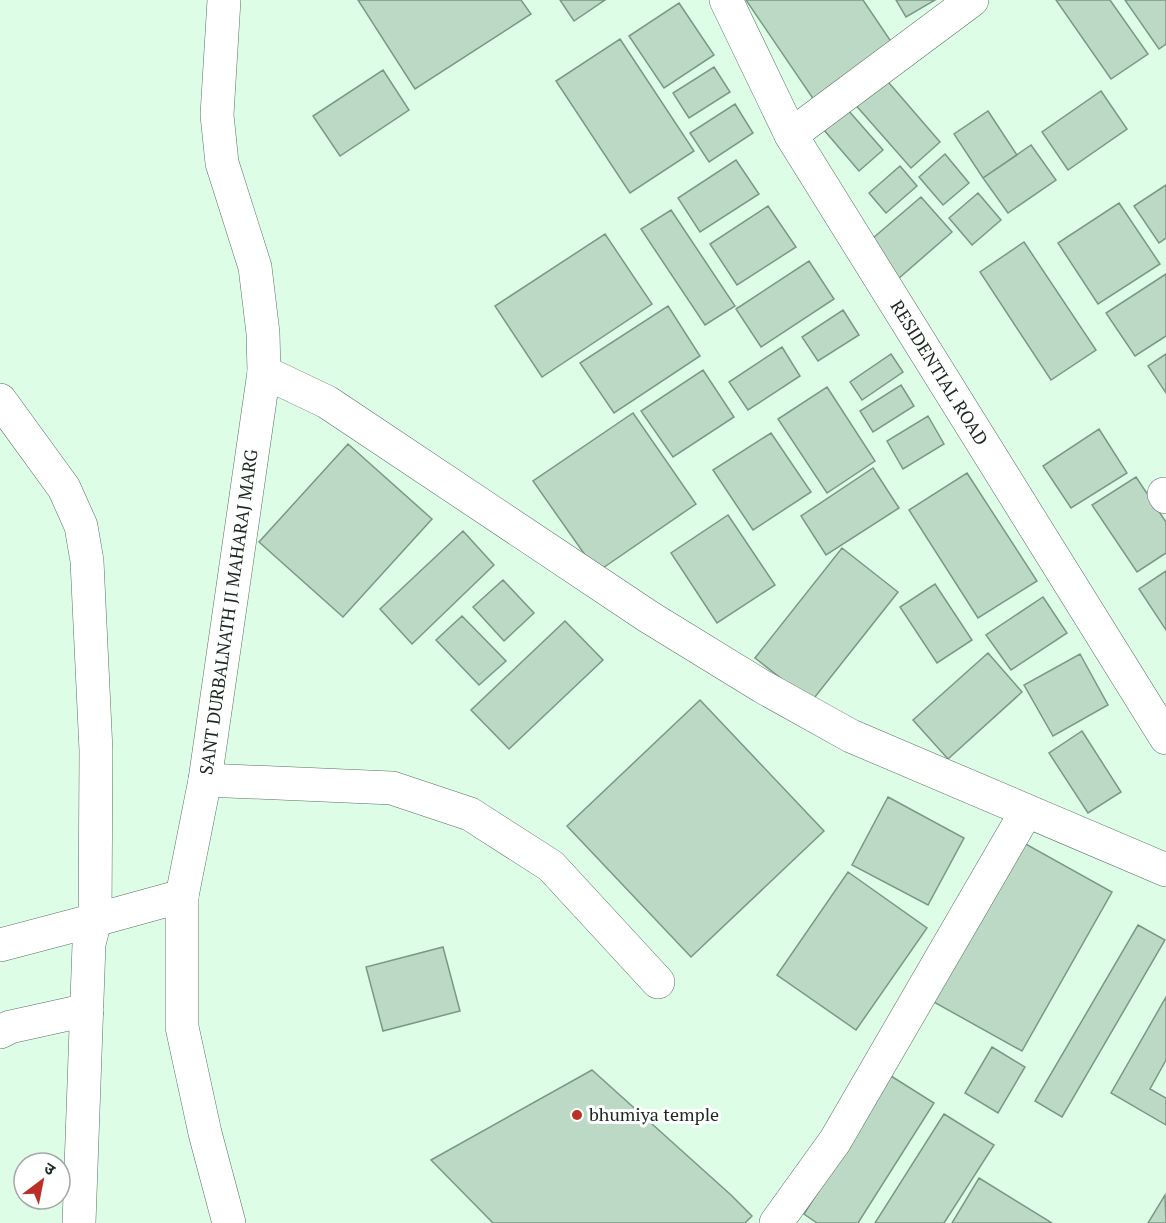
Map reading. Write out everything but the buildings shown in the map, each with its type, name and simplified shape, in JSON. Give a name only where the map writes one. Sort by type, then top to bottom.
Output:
[{"type":"street","name":"SANT DURBALNATH JI MAHARAJ MARG","points":[[224,0],[217,115],[222,163],[255,267],[263,333],[264,372],[205,780],[182,896],[182,1027],[205,1133],[229,1223]]},
{"type":"street","name":"RESIDENTIAL ROAD","points":[[726,0],[791,135],[1166,738]]},
{"type":"street","points":[[791,135],[972,0]]},
{"type":"street","points":[[264,372],[327,402],[649,617],[763,687],[851,736],[1026,812],[1164,867]]},
{"type":"street","points":[[0,400],[64,488],[81,526],[87,561],[96,751],[95,920],[89,944],[79,1223]]},
{"type":"street","points":[[205,780],[392,788],[470,814],[551,866],[658,982]]},
{"type":"street","points":[[776,1223],[835,1141],[1026,812]]},
{"type":"street","points":[[0,945],[182,896]]},
{"type":"street","points":[[3,1027],[87,1010]]},
{"type":"place","name":"bhumiya temple","points":[[577,1115]]}]
